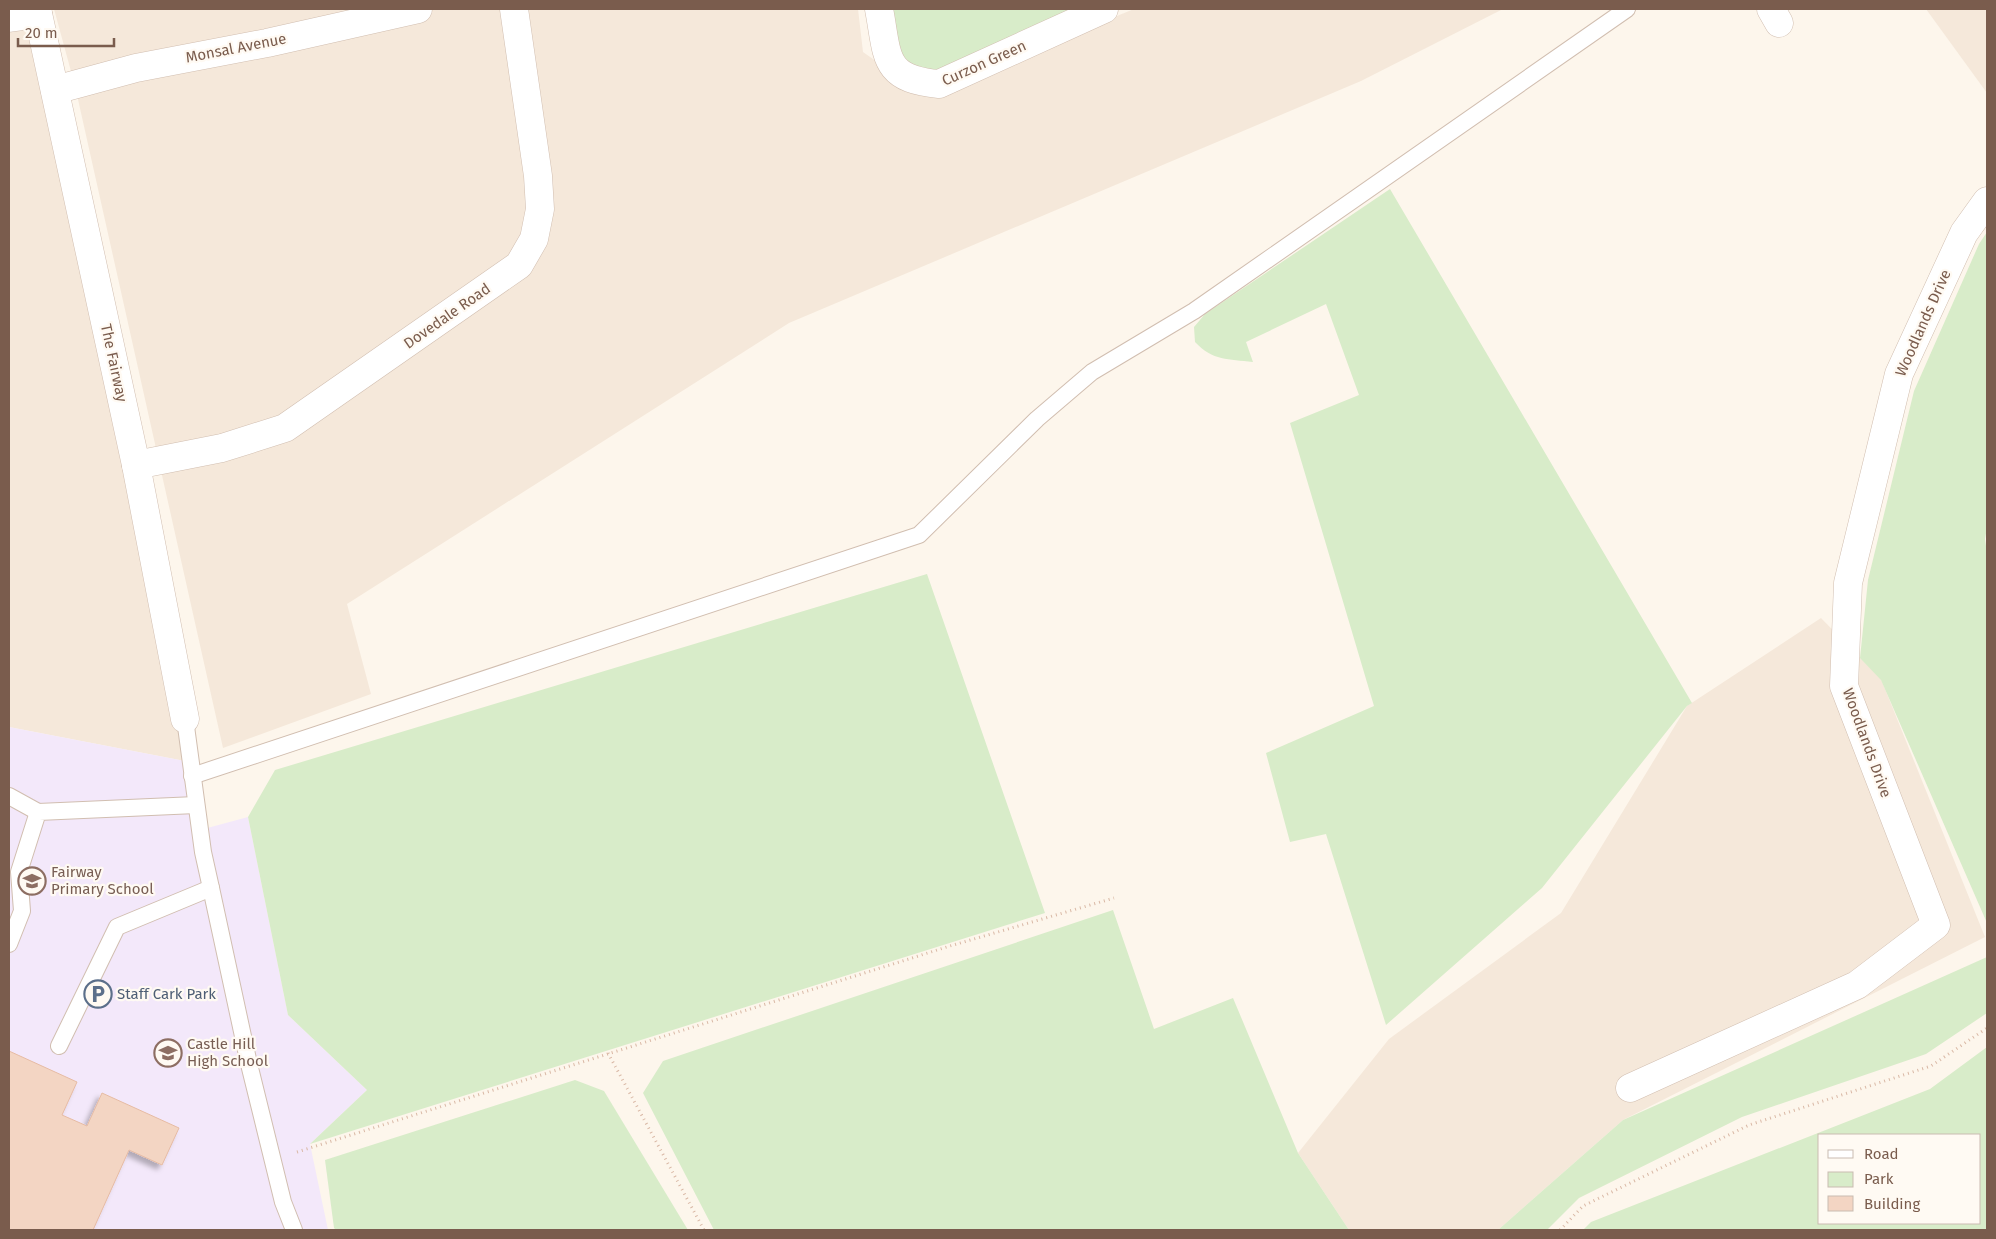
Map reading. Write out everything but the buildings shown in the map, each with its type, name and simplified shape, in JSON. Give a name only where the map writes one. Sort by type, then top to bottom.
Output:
[{"type":"street","name":"Monsal Avenue","points":[[55,90],[136,68],[267,43],[418,9]]},
{"type":"street","name":"Dovedale Road","points":[[136,465],[222,448],[285,428],[519,265],[534,239],[540,209],[538,176],[514,9]]},
{"type":"street","name":"Curzon Green","points":[[879,9],[889,62],[898,74],[921,83],[939,84],[1104,9]]},
{"type":"street","name":"The Fairway","points":[[38,11],[136,465],[185,719]]},
{"type":"street","points":[[9,18],[38,11]]},
{"type":"street","name":"Woodlands Drive","points":[[1630,1088],[1857,985],[1936,925],[1844,686],[1848,583],[1899,374],[1964,233],[1987,201]]},
{"type":"lane","points":[[192,776],[919,535],[1037,419],[1092,372],[1194,311],[1627,9]]},
{"type":"lane","points":[[185,719],[196,805],[210,888],[272,1160],[283,1202],[294,1230]]},
{"type":"lane","points":[[9,796],[38,812],[196,805]]},
{"type":"lane","points":[[9,944],[22,911],[19,872],[38,812]]},
{"type":"lane","points":[[59,1046],[117,927],[210,888]]},
{"type":"path","points":[[272,1160],[950,946],[1114,898]]},
{"type":"path","points":[[1560,1230],[1583,1206],[1749,1125],[1931,1066],[1987,1028]]},
{"type":"path","points":[[608,1053],[704,1230]]},
{"type":"shaded area","points":[[9,9],[37,9],[190,762],[9,727]]},
{"type":"shaded area","points":[[54,9],[858,9],[863,52],[924,95],[1134,9],[1503,9],[1361,81],[789,323],[347,604],[371,694],[223,748],[75,86]]},
{"type":"shaded area","points":[[1926,9],[1987,9],[1987,93]]},
{"type":"shaded area","points":[[1821,618],[1881,679],[1985,937],[1623,1120],[1498,1230],[1349,1230],[1298,1153],[1389,1039],[1561,913],[1687,706]]},
{"type":"shaded area","name":"Castle Hill High School","points":[[9,727],[190,762],[200,830],[248,817],[288,1015],[367,1090],[310,1144],[328,1230],[9,1230]]},
{"type":"green space","points":[[879,9],[1104,9],[939,84],[898,74]]},
{"type":"green space","points":[[1390,189],[1692,703],[1687,706],[1542,888],[1386,1025],[1326,834],[1290,842],[1266,753],[1374,706],[1290,423],[1359,395],[1326,304],[1246,342],[1253,362],[1221,358],[1208,353],[1195,342],[1194,327],[1205,314]]},
{"type":"green space","points":[[1987,232],[1987,528],[1985,539],[1987,553],[1987,923],[1881,680],[1860,658],[1868,580],[1914,391],[1979,244]]},
{"type":"green space","points":[[927,574],[1045,913],[310,1144],[367,1090],[288,1015],[248,817],[275,770]]},
{"type":"green space","points":[[1113,910],[1154,1029],[1233,998],[1298,1153],[1349,1230],[714,1230],[643,1093],[663,1061]]},
{"type":"green space","points":[[1987,957],[1987,1013],[1926,1054],[1742,1117],[1579,1198],[1547,1230],[1498,1230],[1623,1120]]},
{"type":"green space","points":[[1987,1047],[1987,1230],[1583,1230],[1591,1222],[1930,1089]]},
{"type":"green space","points":[[575,1080],[604,1091],[688,1230],[336,1230],[334,1228],[325,1160]]},
{"type":"place","name":"Fairway Primary School","points":[[32,881]]},
{"type":"place","name":"Staff Cark Park","points":[[98,994]]},
{"type":"place","name":"Castle Hill High School","points":[[168,1053]]}]
